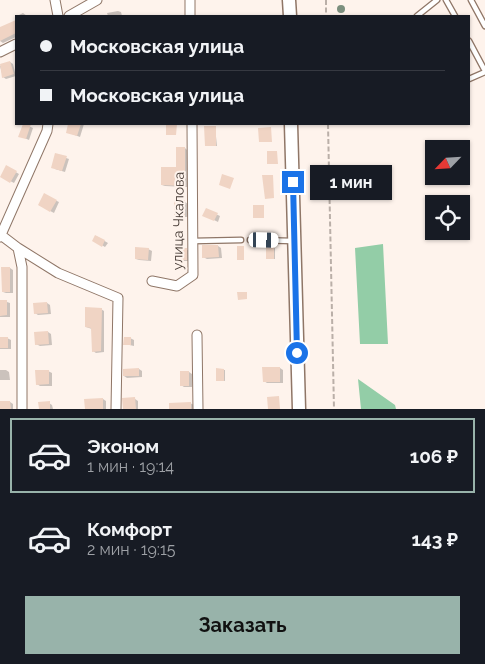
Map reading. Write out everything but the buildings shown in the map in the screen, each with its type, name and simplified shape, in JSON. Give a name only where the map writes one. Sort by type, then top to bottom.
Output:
[{"type":"main road","points":[[289,0],[290,15]]},
{"type":"main road","points":[[291,125],[299,409]]},
{"type":"street","points":[[55,0],[58,15]]},
{"type":"street","points":[[71,15],[97,0]]},
{"type":"street","points":[[190,0],[190,15]]},
{"type":"street","points":[[0,52],[15,44]]},
{"type":"street","points":[[48,125],[47,131],[1,236],[58,273],[118,298],[116,409]]},
{"type":"street","name":"улица Чкалова","points":[[152,281],[177,286],[193,275],[192,125]]},
{"type":"street","points":[[18,248],[22,267],[22,409]]},
{"type":"street","points":[[197,335],[198,409]]},
{"type":"lane","points":[[417,15],[437,0]]},
{"type":"lane","points":[[446,0],[454,15]]},
{"type":"lane","points":[[471,0],[485,26]]},
{"type":"lane","points":[[470,43],[485,71],[470,78]]},
{"type":"lane","points":[[193,241],[241,240]]},
{"type":"lane","points":[[250,240],[294,241]]},
{"type":"path","points":[[326,0],[326,15]]},
{"type":"path","points":[[328,125],[334,409]]},
{"type":"green space","points":[[383,244],[388,344],[360,344],[355,248]]},
{"type":"green space","points":[[358,379],[395,405],[396,409],[361,409]]},
{"type":"route","points":[[293,182],[297,353]]}]
